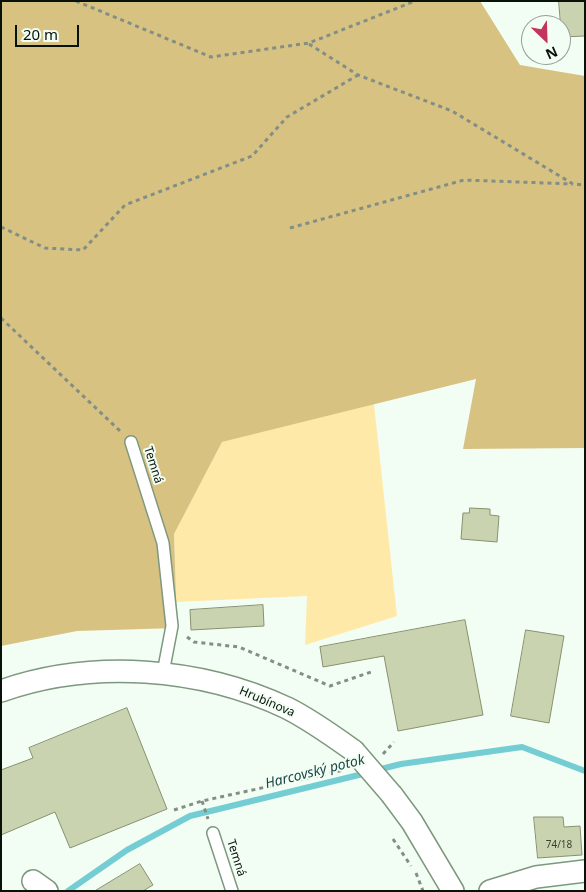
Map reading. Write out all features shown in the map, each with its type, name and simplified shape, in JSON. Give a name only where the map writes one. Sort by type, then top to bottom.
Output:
[{"type":"street","name":"Hrubínova","points":[[1,691],[29,681],[74,674],[163,673],[227,686],[262,698],[296,713],[392,795],[412,822],[453,891]]},
{"type":"street","points":[[490,891],[536,877],[585,871]]},
{"type":"lane","name":"Temná","points":[[131,442],[164,543],[172,626],[163,673]]},
{"type":"lane","name":"Temná","points":[[213,833],[232,891]]},
{"type":"path","points":[[76,1],[210,57],[309,44],[415,1]]},
{"type":"path","points":[[309,44],[358,75],[452,111],[574,184]]},
{"type":"path","points":[[1,227],[45,248],[82,250],[125,205],[252,156],[287,117],[358,75]]},
{"type":"path","points":[[290,228],[464,180],[585,185]]},
{"type":"path","name":"Temná","points":[[1,318],[131,442]]},
{"type":"path","points":[[172,626],[194,642],[239,647],[330,686],[371,672]]},
{"type":"path","points":[[381,755],[394,742]]},
{"type":"path","points":[[174,810],[351,760]]},
{"type":"path","points":[[393,839],[415,871],[423,891]]},
{"type":"shaded area","points":[[1,1],[480,1],[520,65],[585,76],[585,448],[463,449],[476,379],[222,442],[174,534],[177,628],[77,631],[1,646]]},
{"type":"shaded area","points":[[374,404],[397,616],[305,645],[307,596],[176,602],[174,534],[222,442]]},
{"type":"building","points":[[559,1],[585,1],[585,36],[571,37],[571,15],[560,15]]},
{"type":"building","points":[[470,508],[490,509],[490,515],[499,516],[497,542],[461,539],[463,513],[469,513]]},
{"type":"building","points":[[263,605],[264,626],[191,630],[190,610]]},
{"type":"building","points":[[465,620],[483,715],[398,731],[384,656],[323,667],[320,647]]},
{"type":"building","points":[[526,630],[564,636],[549,723],[511,716]]},
{"type":"building","points":[[127,708],[167,809],[70,848],[55,812],[1,835],[1,770],[33,758],[29,748]]},
{"type":"building","points":[[534,817],[563,817],[564,827],[580,826],[582,855],[538,858]]},
{"type":"building","points":[[140,864],[153,885],[143,891],[95,891]]},
{"type":"waterway","name":"Harcovský potok","points":[[377,770],[401,764],[522,747],[585,771]]},
{"type":"waterway","name":"Harcovský potok","points":[[68,891],[127,850],[190,816],[367,773]]}]
